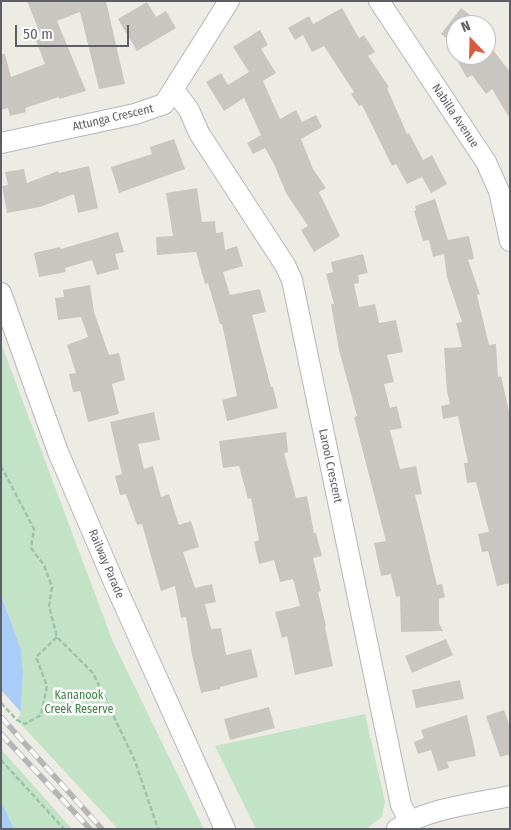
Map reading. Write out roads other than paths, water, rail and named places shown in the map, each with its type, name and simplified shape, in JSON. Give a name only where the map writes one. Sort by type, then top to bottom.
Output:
[{"type":"street","points":[[170,96],[229,1]]},
{"type":"street","name":"Nabilla Avenue","points":[[379,1],[486,162],[499,191],[510,241]]},
{"type":"street","name":"Larool Crescent","points":[[170,96],[199,133],[285,265],[292,280],[403,825]]},
{"type":"street","name":"Attunga Crescent","points":[[1,143],[155,109],[164,104],[170,96]]},
{"type":"street","name":"Railway Parade","points":[[1,293],[58,452],[113,580],[225,829]]},
{"type":"street","points":[[403,825],[426,814],[510,796]]},
{"type":"water","points":[[1,595],[21,649],[23,672],[21,712],[1,751]]},
{"type":"water","points":[[1,800],[14,829],[1,829]]},
{"type":"railway","points":[[1,717],[102,829]]},
{"type":"railway","points":[[1,734],[90,829]]},
{"type":"park label","name":"Kananook Creek Reserve","points":[[79,703]]}]
